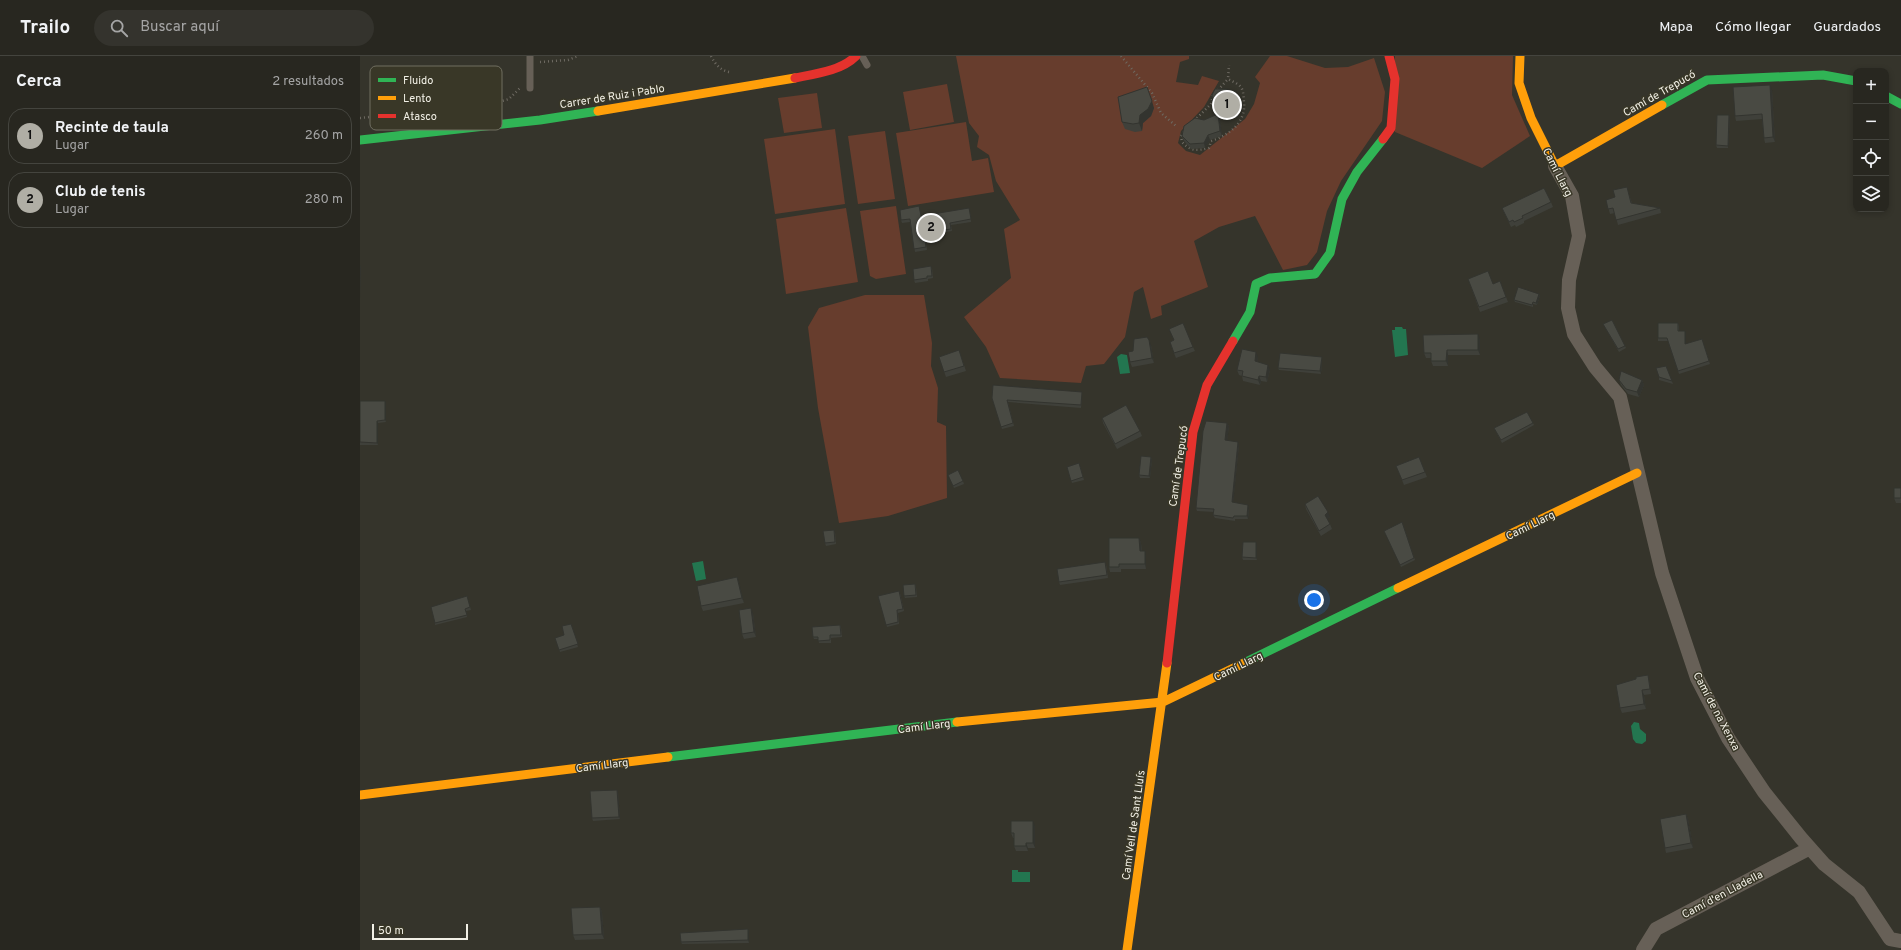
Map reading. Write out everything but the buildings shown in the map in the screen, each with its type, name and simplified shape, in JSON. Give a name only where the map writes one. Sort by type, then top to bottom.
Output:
[{"type":"street","name":"Carrer de Ruiz i Pablo","points":[[502,124],[540,120],[822,73],[851,61],[856,56]]},
{"type":"street","name":"Camí de Trepucó","points":[[1163,702],[1193,432],[1207,384],[1250,312],[1256,284],[1264,279],[1274,276],[1292,278],[1315,274],[1330,253],[1342,199],[1357,172],[1391,128],[1395,79],[1389,56]]},
{"type":"street","name":"Camí Llarg","points":[[360,795],[940,724],[1163,702],[1637,473],[1630,436],[1620,397],[1595,367],[1574,334],[1568,308],[1569,280],[1579,236],[1572,196],[1531,118],[1519,83],[1520,56]]},
{"type":"street","name":"Camí de Trepucó","points":[[1555,166],[1706,80],[1823,75],[1853,80]]},
{"type":"street","points":[[1889,98],[1901,104]]},
{"type":"street","name":"Carrer de Ruiz i Pablo","points":[[362,140],[451,130]]},
{"type":"street","name":"Camí de na Xenxa","points":[[1637,473],[1662,573],[1697,678],[1728,738],[1764,792],[1810,848],[1824,864],[1859,892],[1890,939],[1901,941]]},
{"type":"street","name":"Camí Vell de Sant Lluís","points":[[1127,950],[1163,702]]},
{"type":"street","name":"Camí d'en Lladella","points":[[1643,950],[1656,929],[1810,848]]},
{"type":"lane","points":[[862,56],[867,65]]},
{"type":"lane","points":[[530,88],[531,59]]},
{"type":"path","points":[[531,59],[568,60],[578,56]]},
{"type":"path","points":[[1121,56],[1152,93],[1161,113],[1176,126]]},
{"type":"path","points":[[1190,124],[1211,104],[1214,94],[1228,79],[1229,65]]},
{"type":"path","points":[[502,102],[509,100],[521,87],[522,79]]},
{"type":"path","points":[[1185,129],[1181,136],[1182,142],[1188,149],[1199,151],[1209,148],[1211,141],[1222,138],[1243,119],[1245,109],[1244,91],[1239,84],[1228,79]]},
{"type":"path","points":[[360,118],[370,117]]},
{"type":"shaded area","points":[[956,56],[1189,56],[1189,59],[1180,62],[1176,82],[1198,85],[1202,76],[1219,81],[1204,107],[1181,131],[1178,143],[1186,151],[1200,155],[1245,119],[1254,104],[1260,83],[1255,77],[1270,56],[1287,56],[1325,68],[1348,67],[1374,58],[1385,92],[1382,121],[1341,181],[1327,211],[1317,252],[1307,265],[1283,270],[1255,216],[1219,227],[1194,241],[1208,287],[1161,306],[1162,315],[1151,319],[1143,287],[1134,292],[1125,337],[1104,364],[1086,366],[1081,383],[1000,378],[986,347],[964,317],[1011,278],[1004,229],[1020,220],[996,181],[989,155],[977,147],[979,136],[969,123]]},
{"type":"shaded area","points":[[1395,56],[1513,56],[1512,95],[1530,136],[1482,168],[1395,132]]},
{"type":"shaded area","points":[[947,84],[954,122],[910,130],[903,92]]},
{"type":"shaded area","points":[[817,93],[822,128],[784,133],[778,98]]},
{"type":"shaded area","points":[[966,122],[972,161],[988,158],[994,192],[908,206],[896,133]]},
{"type":"shaded area","points":[[835,129],[845,204],[775,214],[764,139]]},
{"type":"shaded area","points":[[885,131],[895,199],[858,204],[848,136]]},
{"type":"shaded area","points":[[896,206],[906,274],[876,279],[870,276],[860,211]]},
{"type":"shaded area","points":[[846,208],[858,282],[786,294],[776,219]]},
{"type":"shaded area","points":[[865,295],[924,295],[932,343],[931,366],[938,388],[937,422],[946,426],[947,498],[888,516],[839,523],[818,408],[808,327],[819,308]]},
{"type":"shaded area","points":[[1395,327],[1402,327],[1403,329],[1406,329],[1408,355],[1395,357],[1392,330],[1395,330]]},
{"type":"shaded area","points":[[1121,354],[1127,355],[1130,373],[1120,374],[1117,357]]},
{"type":"shaded area","points":[[703,561],[706,579],[696,581],[692,563]]},
{"type":"shaded area","points":[[1634,722],[1639,723],[1640,729],[1646,734],[1646,741],[1642,744],[1636,743],[1633,739],[1631,726]]},
{"type":"shaded area","points":[[1012,870],[1018,870],[1018,872],[1030,872],[1030,882],[1012,882]]},
{"type":"traffic: fast","points":[[1662,105],[1707,80],[1823,75],[1853,80]]},
{"type":"traffic: fast","points":[[1889,98],[1901,104]]},
{"type":"traffic: fast","points":[[502,124],[598,111]]},
{"type":"traffic: fast","points":[[360,140],[450,130]]},
{"type":"traffic: fast","points":[[1233,341],[1250,312],[1256,284],[1270,278],[1315,274],[1330,253],[1342,199],[1357,172],[1383,139]]},
{"type":"traffic: fast","points":[[1244,663],[1398,588]]},
{"type":"traffic: fast","points":[[668,757],[957,722]]},
{"type":"traffic: slow","points":[[1520,56],[1519,83],[1531,118],[1555,166],[1662,105]]},
{"type":"traffic: slow","points":[[598,111],[795,78]]},
{"type":"traffic: slow","points":[[1398,588],[1637,473]]},
{"type":"traffic: slow","points":[[1127,950],[1167,663]]},
{"type":"traffic: slow","points":[[957,722],[1163,702],[1244,663]]},
{"type":"traffic: slow","points":[[360,795],[668,757]]},
{"type":"traffic: jam","points":[[795,78],[835,68],[843,65],[856,56]]},
{"type":"traffic: jam","points":[[1383,139],[1391,128],[1395,79],[1389,56]]},
{"type":"traffic: jam","points":[[1167,663],[1193,432],[1207,385],[1233,341]]},
{"type":"place","name":"Recinte de taula","points":[[1227,105]]},
{"type":"place","name":"Club de tenis","points":[[931,228]]}]
